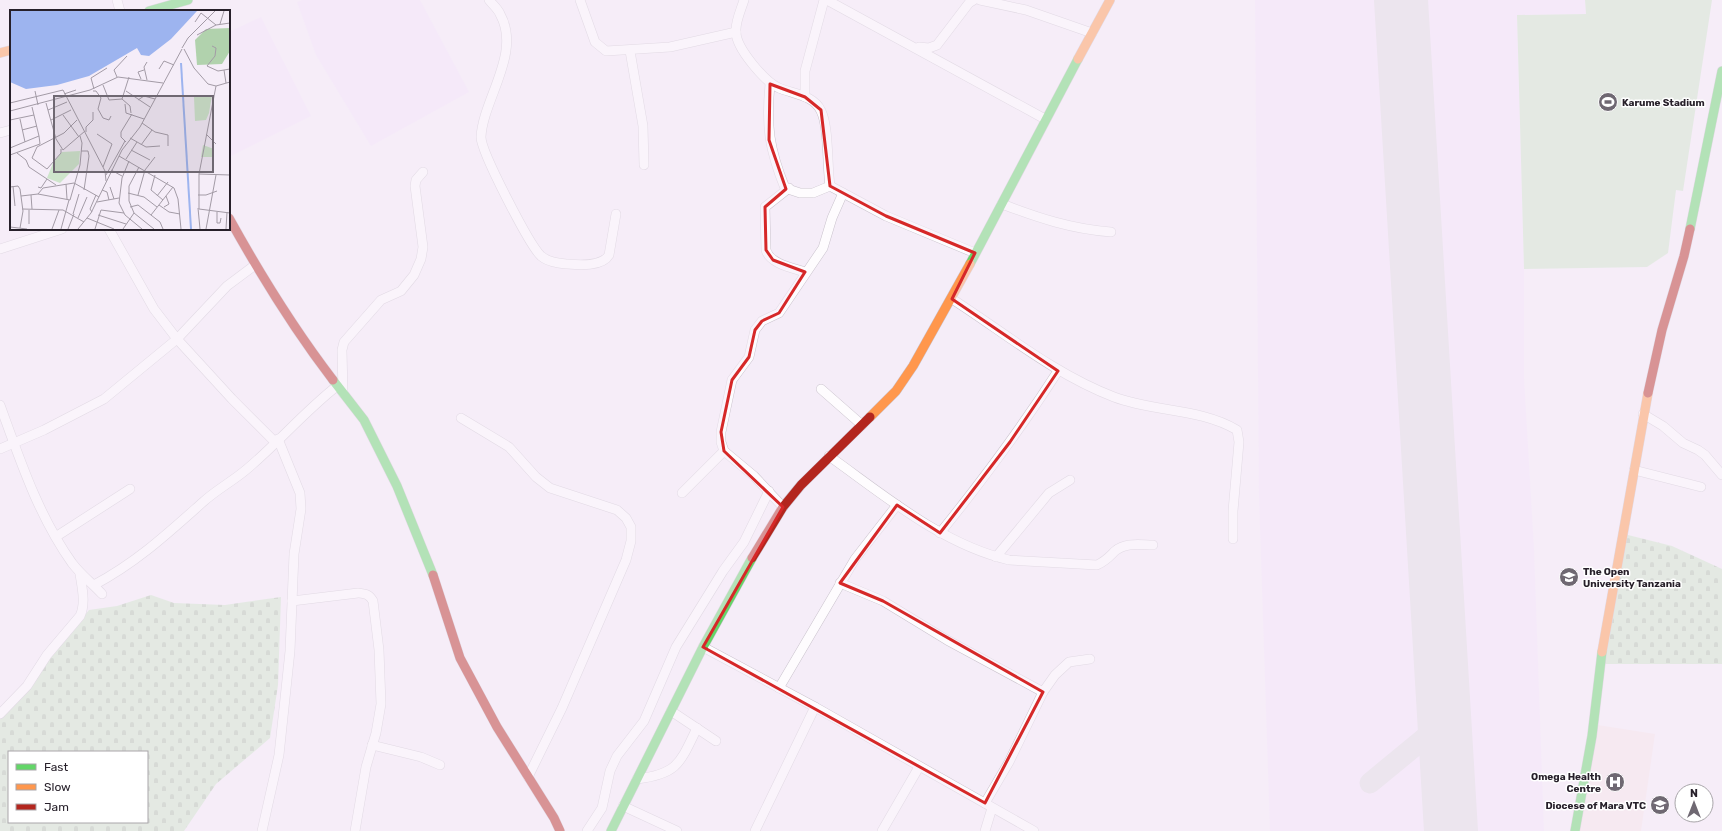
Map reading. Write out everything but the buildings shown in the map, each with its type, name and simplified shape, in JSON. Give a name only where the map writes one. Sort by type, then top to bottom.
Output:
[{"type":"street","points":[[117,0],[120,10]]},
{"type":"street","points":[[150,0],[151,10],[188,0]]},
{"type":"street","points":[[489,0],[500,14],[505,26],[506,37],[504,59],[486,115],[481,139],[484,150],[494,171],[532,246],[541,257],[553,262],[572,264],[600,262],[606,259],[609,255],[616,214]]},
{"type":"street","points":[[580,0],[595,42],[606,51],[630,51],[670,47],[736,32]]},
{"type":"street","points":[[744,0],[736,32],[740,44],[755,68],[770,84],[805,97],[816,103],[821,110],[824,122],[830,186]]},
{"type":"street","points":[[805,97],[805,71],[825,0],[912,45],[1045,119]]},
{"type":"street","points":[[912,45],[934,48],[969,3],[974,0]]},
{"type":"street","points":[[980,0],[1026,10],[1092,32]]},
{"type":"street","points":[[611,831],[703,647],[762,541],[783,507],[829,456],[896,391],[931,336],[952,299],[1045,119],[1110,0]]},
{"type":"street","points":[[0,53],[10,50]]},
{"type":"street","points":[[630,51],[642,119],[645,152],[644,165]]},
{"type":"street","points":[[1575,831],[1592,736],[1599,671],[1643,414],[1664,323],[1684,256],[1722,71]]},
{"type":"street","points":[[770,84],[768,120],[770,140],[774,161],[785,188],[789,188],[800,193],[813,193],[830,186]]},
{"type":"street","points":[[0,134],[10,130]]},
{"type":"street","points":[[340,390],[342,350],[344,342],[381,300],[396,294],[409,284],[421,259],[422,233],[415,186],[416,181],[422,172]]},
{"type":"street","points":[[830,186],[886,216],[975,253]]},
{"type":"street","points":[[789,188],[765,207],[766,250],[768,256],[773,260],[805,272]]},
{"type":"street","points":[[783,507],[768,491],[724,451],[721,442],[721,432],[732,380],[749,357],[755,330],[759,324],[779,313],[805,272],[823,248],[832,218],[843,193]]},
{"type":"street","points":[[1002,204],[1041,219],[1067,226],[1112,232]]},
{"type":"street","points":[[230,220],[255,265],[310,350],[364,420],[397,486],[434,579],[460,658],[496,727],[554,818],[560,831]]},
{"type":"street","points":[[0,249],[59,230]]},
{"type":"street","points":[[110,230],[154,309],[178,339],[240,408],[277,440],[300,493],[301,509],[294,554],[290,651],[281,718],[279,755],[262,831]]},
{"type":"street","points":[[0,449],[44,430],[104,399],[178,339],[227,286],[255,265]]},
{"type":"street","points":[[952,299],[1058,371],[1095,389],[1134,403],[1218,420],[1237,430],[1240,442],[1233,511],[1233,539]]},
{"type":"street","points":[[940,533],[1005,449],[1058,371]]},
{"type":"street","points":[[821,389],[862,425]]},
{"type":"street","points":[[94,584],[136,560],[205,500],[248,468],[317,402],[340,390]]},
{"type":"street","points":[[0,405],[22,469],[42,514],[80,574],[94,584],[102,594]]},
{"type":"street","points":[[1643,414],[1663,426],[1683,443],[1706,455],[1722,475]]},
{"type":"street","points":[[461,418],[509,447],[536,477],[550,488],[617,510],[626,518],[631,527],[631,541],[628,554],[612,594],[562,708],[528,776]]},
{"type":"street","points":[[682,493],[724,451]]},
{"type":"street","points":[[829,456],[940,533],[996,557],[1009,560],[1097,565],[1107,560],[1123,546],[1135,544],[1153,545]]},
{"type":"street","points":[[1634,470],[1701,487]]},
{"type":"street","points":[[996,557],[1049,494],[1070,480]]},
{"type":"street","points":[[57,536],[130,489]]},
{"type":"street","points":[[586,831],[602,808],[610,771],[617,756],[644,721],[676,647],[723,571],[744,542],[768,491]]},
{"type":"street","points":[[779,688],[855,559],[897,504]]},
{"type":"street","points":[[0,714],[27,686],[47,655],[65,636],[80,616],[83,610],[83,597],[80,574]]},
{"type":"street","points":[[840,584],[883,601],[946,640],[1043,692]]},
{"type":"street","points":[[292,601],[358,594],[366,594],[370,596],[376,622],[381,690],[379,717],[366,767],[355,831]]},
{"type":"street","points":[[703,647],[815,707],[1034,831]]},
{"type":"street","points":[[984,831],[988,805],[1043,692],[1055,675],[1069,662],[1090,659]]},
{"type":"street","points":[[756,831],[815,707]]},
{"type":"street","points":[[670,711],[716,741]]},
{"type":"street","points":[[637,779],[656,777],[674,769],[681,759],[697,728]]},
{"type":"street","points":[[372,745],[421,757],[440,765]]},
{"type":"street","points":[[882,831],[920,767]]},
{"type":"street","points":[[624,806],[677,831]]},
{"type":"highlighted area","points":[[770,84],[805,97],[821,110],[830,186],[886,216],[975,253],[952,299],[1058,371],[1010,442],[940,533],[897,505],[840,583],[883,601],[1043,692],[985,803],[703,647],[783,507],[724,451],[721,432],[732,380],[749,357],[755,330],[762,321],[779,313],[805,272],[773,260],[766,250],[765,207],[786,189],[769,140]]},
{"type":"shaded area","points":[[302,0],[420,0],[469,92],[371,146],[316,55],[297,2]]},
{"type":"shaded area","points":[[1255,0],[1585,0],[1586,14],[1517,15],[1524,269],[1524,378],[1534,549],[1544,831],[1270,831],[1259,497]]},
{"type":"shaded area","points":[[261,17],[311,116],[230,156],[230,32]]},
{"type":"shaded area","name":"Omega Health Centre","points":[[1591,724],[1655,734],[1641,831],[1576,831]]},
{"type":"green space","name":"Karume Stadium","points":[[1585,0],[1712,0],[1683,191],[1676,190],[1668,253],[1647,267],[1524,269],[1517,15],[1586,14]]},
{"type":"green space","points":[[1620,533],[1672,546],[1722,569],[1722,664],[1598,664]]},
{"type":"green space","points":[[151,595],[174,603],[225,605],[281,597],[278,685],[270,738],[216,784],[184,831],[0,831],[0,716],[89,610],[117,606]]},
{"type":"taxiway","points":[[1370,783],[1444,722]]},
{"type":"runway","points":[[1401,0],[1451,831]]},
{"type":"traffic: fast","points":[[153,10],[188,0]]},
{"type":"traffic: fast","points":[[970,264],[1078,59]]},
{"type":"traffic: fast","points":[[1690,229],[1722,71]]},
{"type":"traffic: fast","points":[[333,380],[364,420],[397,486],[433,575]]},
{"type":"traffic: fast","points":[[611,831],[703,647],[752,558]]},
{"type":"traffic: fast","points":[[1575,831],[1592,736],[1602,652]]},
{"type":"traffic: slow","points":[[1078,59],[1110,0]]},
{"type":"traffic: slow","points":[[0,53],[10,50]]},
{"type":"traffic: slow","points":[[870,417],[896,391],[913,366],[970,264]]},
{"type":"traffic: slow","points":[[1602,652],[1648,393]]},
{"type":"traffic: jam","points":[[230,220],[278,301],[333,380]]},
{"type":"traffic: jam","points":[[1648,393],[1662,330],[1684,256],[1690,229]]},
{"type":"traffic: jam","points":[[752,558],[783,507],[801,485],[870,417]]},
{"type":"traffic: jam","points":[[433,575],[460,658],[497,727],[554,818],[560,831]]},
{"type":"place","name":"Karume Stadium","points":[[1608,102]]},
{"type":"place","name":"The Open University Tanzania","points":[[1569,577]]},
{"type":"place","name":"Omega Health Centre","points":[[1615,782]]},
{"type":"place","name":"Diocese of Mara VTC","points":[[1660,805]]}]
